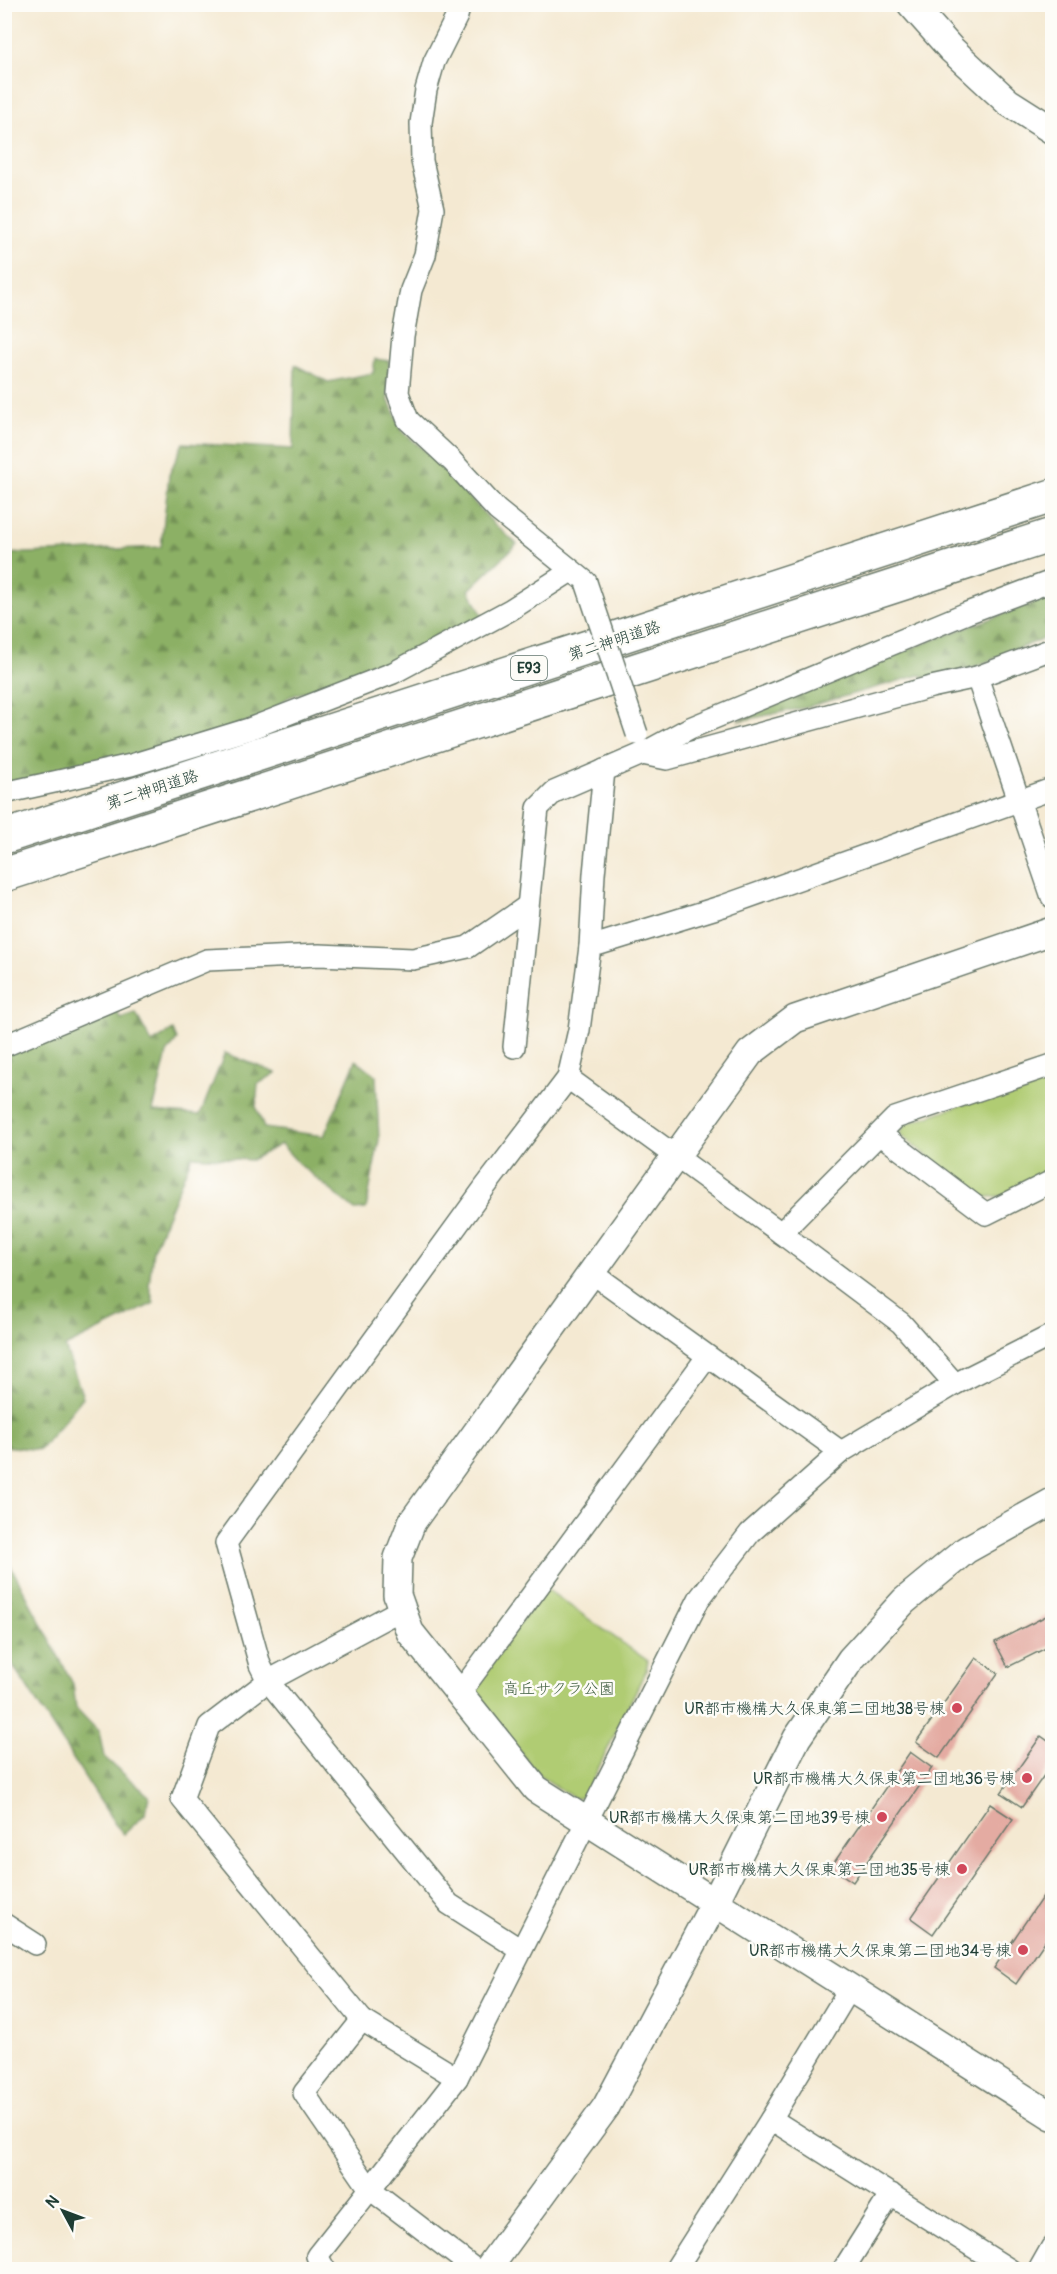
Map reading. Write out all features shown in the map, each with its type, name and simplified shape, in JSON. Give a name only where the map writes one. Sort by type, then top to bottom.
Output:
[{"type":"highway","name":"第二神明道路","points":[[4,837],[1053,496]]},
{"type":"highway","name":"E93","points":[[4,875],[1053,535]]},
{"type":"street","points":[[460,4],[457,16],[434,62],[426,90],[421,123],[422,161],[433,209],[425,255],[411,290],[403,336],[398,393],[408,420],[452,460],[497,510],[578,576],[639,744],[667,759],[931,687],[976,677],[1053,650]]},
{"type":"street","points":[[911,4],[951,49],[1008,102],[1053,130]]},
{"type":"street","points":[[4,793],[131,765],[249,729],[393,673],[578,576]]},
{"type":"street","points":[[514,1047],[526,907],[538,808],[554,792],[604,770],[639,744],[690,728],[967,613],[1053,581]]},
{"type":"street","points":[[976,677],[1053,897]]},
{"type":"street","points":[[521,1950],[449,1904],[267,1681],[260,1665],[226,1543],[484,1187],[568,1078],[579,1030],[590,947],[604,770]]},
{"type":"street","points":[[590,947],[723,906],[1053,789]]},
{"type":"street","points":[[4,1046],[207,960],[319,955],[413,959],[468,947],[526,907]]},
{"type":"street","points":[[1053,931],[795,1019],[750,1053],[412,1522],[398,1557],[397,1595],[410,1632],[536,1789],[1053,2116]]},
{"type":"street","points":[[781,1233],[895,1118],[1053,1065]]},
{"type":"street","points":[[568,1078],[901,1323],[955,1384]]},
{"type":"street","points":[[880,1134],[986,1214],[1053,1182]]},
{"type":"street","points":[[591,1272],[841,1452]]},
{"type":"street","points":[[325,2270],[317,2256],[457,2078],[699,1599],[750,1533],[841,1452],[955,1384],[1053,1335]]},
{"type":"street","points":[[459,1694],[707,1357]]},
{"type":"street","points":[[487,2270],[606,2107],[715,1902],[797,1738],[851,1659],[904,1601],[966,1550],[1053,1502]]},
{"type":"street","points":[[402,1609],[267,1681],[209,1726],[182,1799],[362,2020],[457,2078]]},
{"type":"street","points":[[4,1924],[34,1944]]},
{"type":"street","points":[[675,2270],[771,2119],[850,1988]]},
{"type":"street","points":[[362,2020],[304,2093],[370,2189],[476,2270]]},
{"type":"street","points":[[771,2119],[1010,2270]]},
{"type":"street","points":[[843,2270],[891,2194]]},
{"type":"street","points":[[1039,2270],[1053,2247]]},
{"type":"green space","points":[[375,359],[389,361],[388,399],[403,432],[431,456],[494,524],[517,544],[469,590],[484,618],[431,649],[289,697],[261,718],[152,753],[5,784],[5,554],[161,547],[169,475],[183,443],[293,449],[295,365],[328,382],[373,373]]},
{"type":"green space","points":[[1052,596],[1052,635],[964,671],[927,678],[920,675],[803,708],[738,721],[850,671]]},
{"type":"green space","points":[[115,1007],[121,1019],[136,1014],[152,1043],[173,1030],[177,1040],[167,1053],[153,1111],[200,1115],[225,1053],[276,1073],[258,1084],[256,1108],[264,1128],[324,1136],[356,1060],[376,1076],[379,1140],[366,1209],[355,1210],[299,1164],[281,1144],[251,1160],[192,1156],[153,1250],[149,1285],[154,1303],[65,1347],[83,1397],[40,1450],[5,1446],[5,1052]]},
{"type":"green space","points":[[1052,1074],[1052,1171],[1003,1196],[985,1197],[969,1189],[900,1134],[905,1124]]},
{"type":"green space","points":[[5,1555],[73,1684],[76,1708],[99,1732],[104,1757],[149,1796],[145,1814],[124,1834],[115,1824],[5,1653]]},
{"type":"green space","name":"高丘サクラ公園","points":[[545,1588],[648,1661],[646,1670],[585,1796],[575,1799],[538,1774],[473,1696],[474,1686]]},
{"type":"building","points":[[1052,1613],[1052,1645],[1008,1667],[995,1642]]},
{"type":"building","name":"UR都市機構大久保東第二団地38号棟","points":[[976,1658],[998,1673],[939,1758],[916,1742]]},
{"type":"building","name":"UR都市機構大久保東第二団地36号棟","points":[[1041,1736],[1052,1744],[1052,1764],[1022,1807],[1001,1793]]},
{"type":"building","name":"UR都市機構大久保東第二団地39号棟","points":[[910,1752],[932,1768],[853,1882],[831,1867]]},
{"type":"building","name":"UR都市機構大久保東第二団地35号棟","points":[[990,1804],[1013,1819],[933,1934],[911,1918]]},
{"type":"building","name":"UR都市機構大久保東第二団地34号棟","points":[[1052,1883],[1052,1931],[1016,1984],[994,1968]]},
{"type":"place","name":"UR都市機構大久保東第二団地38号棟","points":[[957,1708]]},
{"type":"place","name":"UR都市機構大久保東第二団地36号棟","points":[[1027,1778]]},
{"type":"place","name":"UR都市機構大久保東第二団地39号棟","points":[[882,1817]]},
{"type":"place","name":"UR都市機構大久保東第二団地35号棟","points":[[962,1869]]},
{"type":"place","name":"UR都市機構大久保東第二団地34号棟","points":[[1023,1950]]}]
